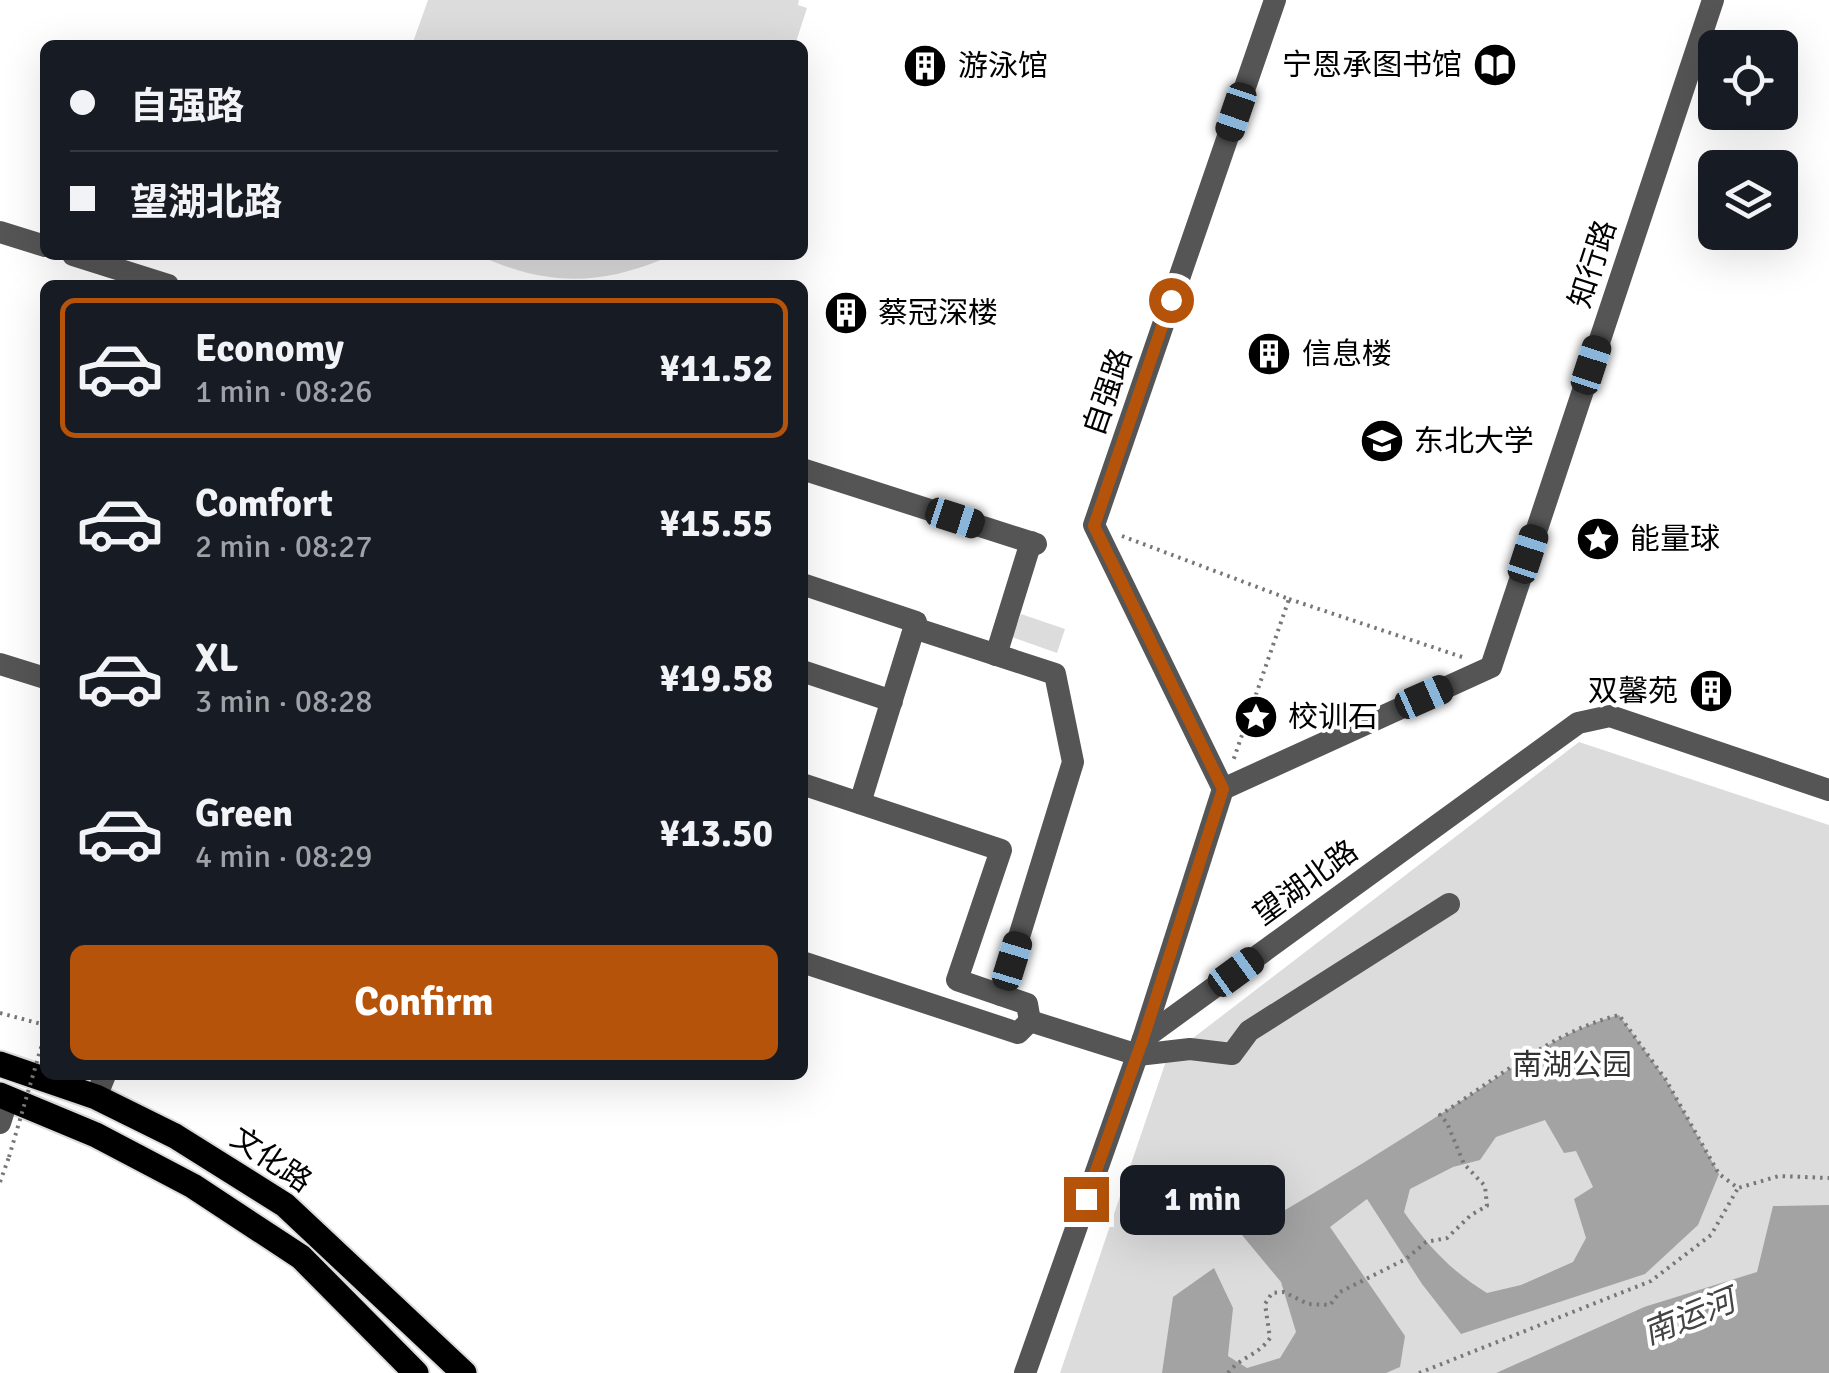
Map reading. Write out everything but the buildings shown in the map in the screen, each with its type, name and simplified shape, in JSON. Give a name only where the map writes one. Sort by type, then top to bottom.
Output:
[{"type":"main road","name":"文化路","points":[[0,1064],[40,1073]]},
{"type":"main road","name":"文化路","points":[[73,1080],[101,1086],[285,1204],[464,1373]]},
{"type":"main road","points":[[4,1097],[96,1135],[193,1186],[301,1257],[416,1373]]},
{"type":"street","name":"自强路","points":[[1094,526],[1275,0]]},
{"type":"street","name":"知行路","points":[[1490,667],[1712,0]]},
{"type":"street","points":[[0,232],[40,244]]},
{"type":"street","points":[[89,260],[152,280]]},
{"type":"street","points":[[808,471],[1034,543],[996,654]]},
{"type":"street","points":[[1025,1373],[1140,1047],[1223,789],[1094,526]]},
{"type":"street","points":[[808,586],[916,622],[860,803]]},
{"type":"street","points":[[914,628],[1055,674],[1073,762],[1001,995]]},
{"type":"street","points":[[0,664],[40,676]]},
{"type":"street","points":[[1223,789],[1490,667]]},
{"type":"street","points":[[808,673],[892,701]]},
{"type":"street","name":"望湖北路","points":[[1140,1047],[1578,722],[1610,716],[1829,790]]},
{"type":"street","points":[[808,786],[1001,850],[947,1009]]},
{"type":"street","points":[[1030,1020],[1140,1047],[1232,1054],[1249,1031],[1450,904]]},
{"type":"street","points":[[808,964],[1018,1033],[1030,1020]]},
{"type":"street","points":[[957,980],[1027,1004],[1030,1020]]},
{"type":"street","points":[[0,1123],[4,1097]]},
{"type":"path","points":[[1094,526],[1289,599],[1490,667]]},
{"type":"path","points":[[1223,789],[1289,599]]},
{"type":"path","points":[[0,1013],[40,1024]]},
{"type":"path","points":[[1228,1373],[1236,1362],[1262,1349],[1270,1338],[1265,1304],[1272,1293],[1284,1292],[1308,1304],[1330,1305],[1340,1292],[1406,1259],[1426,1242],[1447,1238],[1471,1214],[1487,1206],[1485,1186],[1464,1164],[1440,1115],[1595,1021],[1619,1015],[1666,1080],[1719,1174],[1738,1188]]},
{"type":"path","points":[[0,1182],[40,1051]]},
{"type":"path","points":[[1419,1373],[1652,1281],[1712,1235],[1738,1188],[1779,1176],[1829,1178]]},
{"type":"green space","points":[[428,0],[799,0],[798,5],[807,8],[797,40],[414,40]]},
{"type":"green space","points":[[490,260],[660,260],[615,274],[570,279]]},
{"type":"green space","points":[[1021,614],[1065,629],[1057,653],[1012,637]]},
{"type":"green space","name":"南湖公园","points":[[1579,742],[1829,825],[1829,1373],[1644,1307],[1496,1373],[1060,1373],[1167,1058]]},
{"type":"water","points":[[1619,1015],[1666,1080],[1719,1174],[1698,1225],[1645,1274],[1461,1334],[1422,1284],[1367,1199],[1330,1227],[1405,1336],[1400,1367],[1386,1373],[1162,1373],[1173,1297],[1214,1268],[1233,1308],[1228,1356],[1247,1368],[1280,1358],[1296,1332],[1281,1282],[1242,1235],[1536,1053]],"holes":[[[1545,1120],[1564,1153],[1576,1151],[1593,1187],[1574,1199],[1586,1238],[1573,1262],[1521,1285],[1487,1293],[1441,1257],[1404,1212],[1410,1189],[1453,1167],[1480,1160],[1496,1137]]]},
{"type":"water","name":"南运河","points":[[1829,1205],[1829,1373],[1496,1373],[1644,1307],[1757,1272],[1773,1206]]},
{"type":"place","name":"宁恩承图书馆","points":[[1495,65]]},
{"type":"place","name":"游泳馆","points":[[925,66]]},
{"type":"place","name":"蔡冠深楼","points":[[846,313]]},
{"type":"place","name":"信息楼","points":[[1269,354]]},
{"type":"place","name":"东北大学","points":[[1382,441]]},
{"type":"place","name":"能量球","points":[[1598,539]]},
{"type":"place","name":"双馨苑","points":[[1711,691]]},
{"type":"place","name":"校训石","points":[[1256,717]]},
{"type":"route","points":[[1086,1199],[1143,1039],[1223,789],[1094,526],[1171,300]]}]
